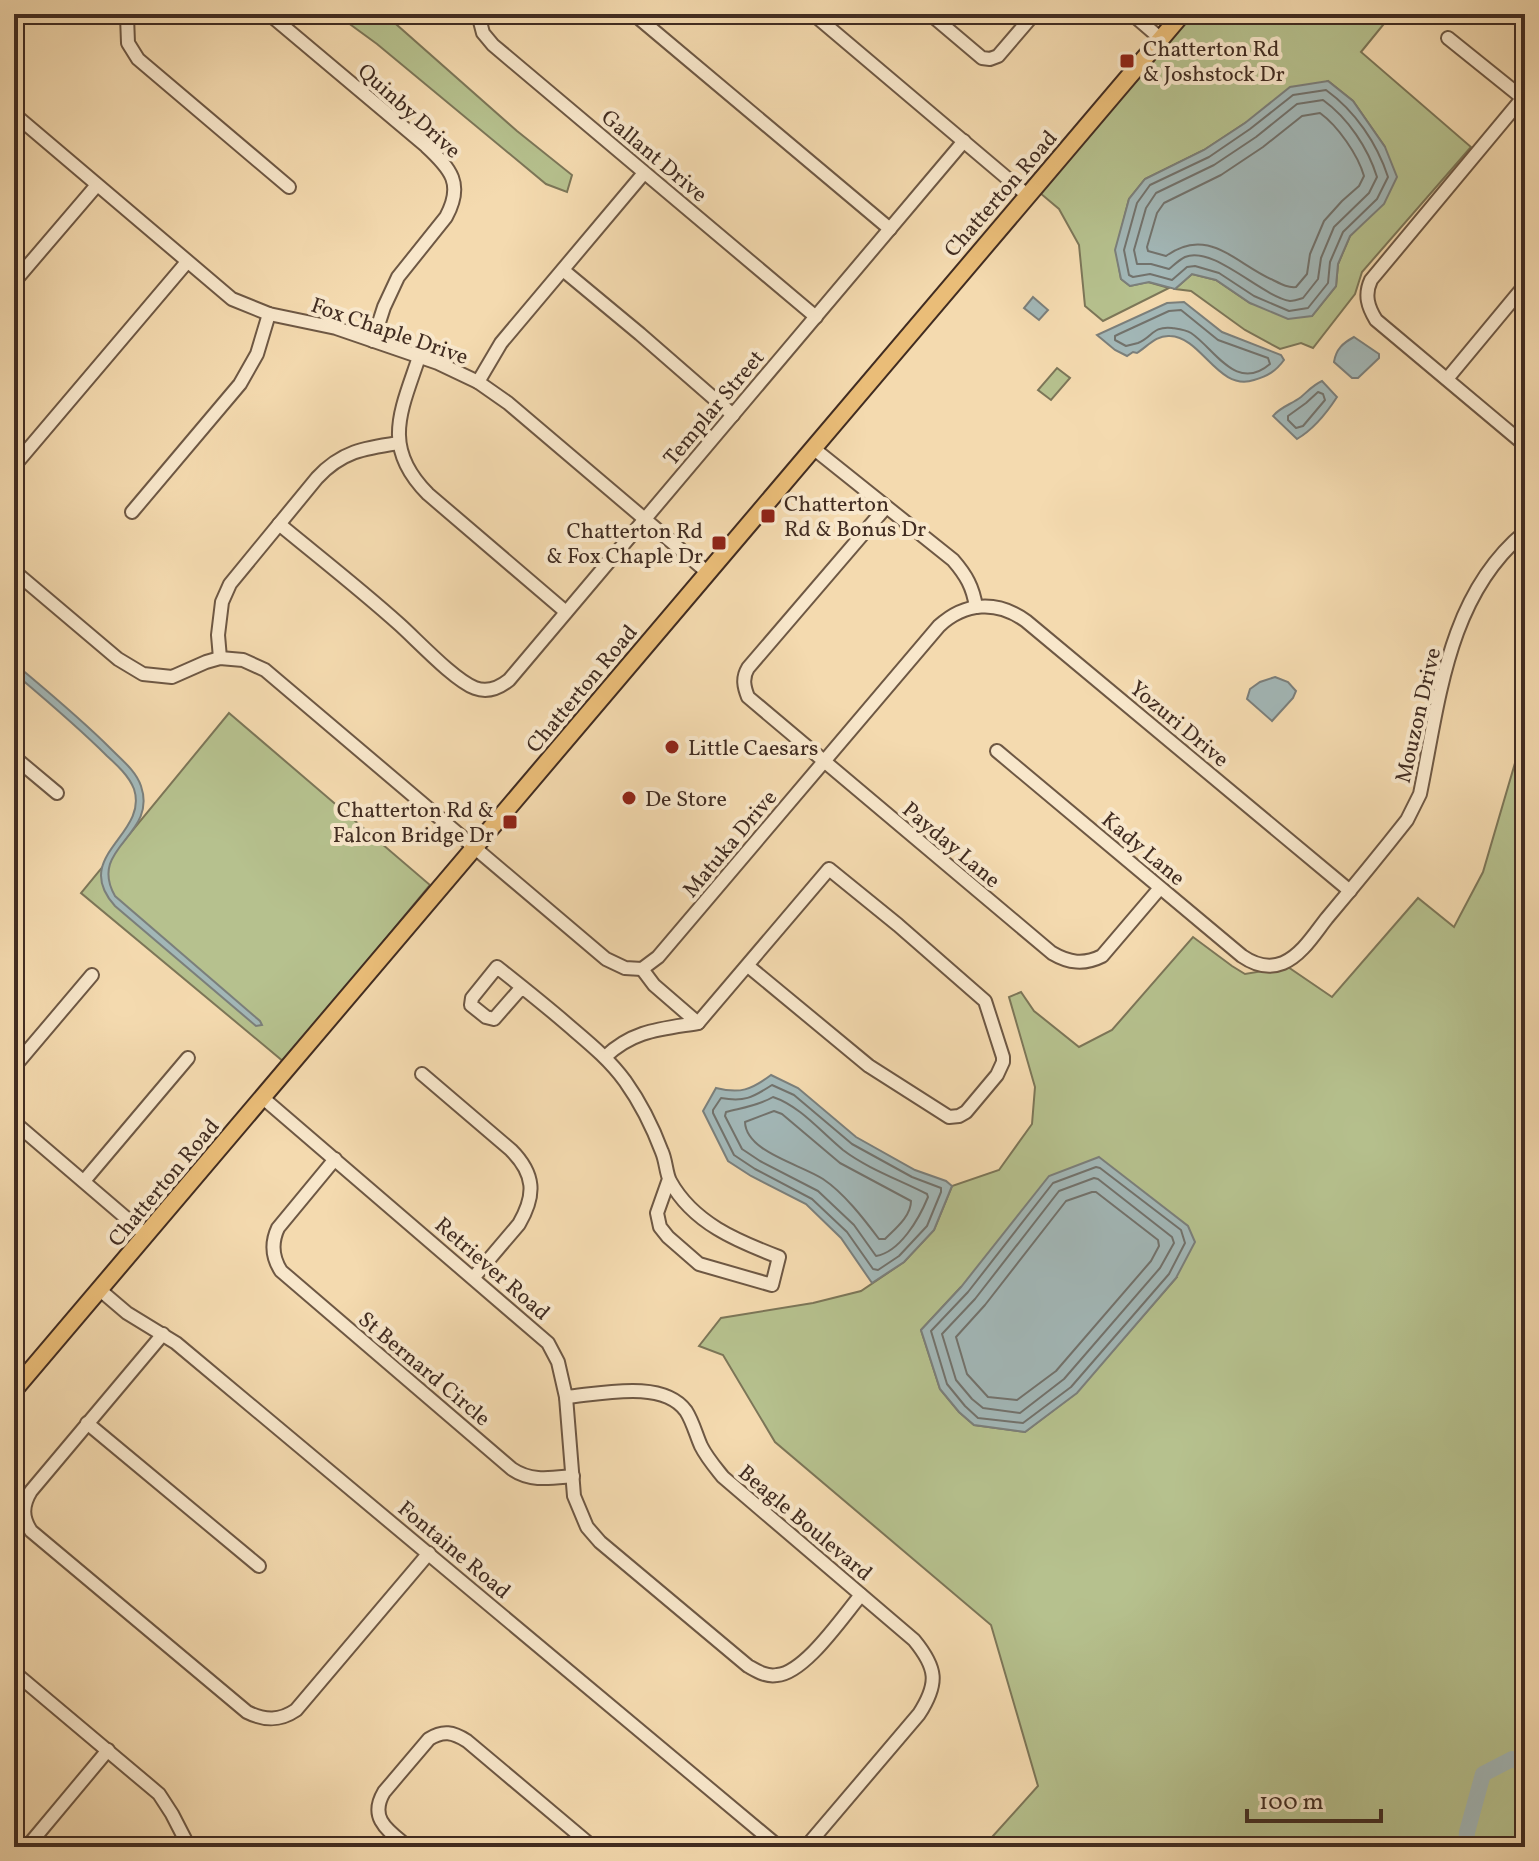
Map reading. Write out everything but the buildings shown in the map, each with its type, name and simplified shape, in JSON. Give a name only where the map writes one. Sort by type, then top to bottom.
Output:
[{"type":"main road","name":"Chatterton Road","points":[[14,1390],[1182,14]]},
{"type":"street","name":"Quinby Drive","points":[[269,14],[426,146],[453,177],[455,191],[451,208],[398,277],[373,341]]},
{"type":"street","points":[[634,14],[890,229]]},
{"type":"street","points":[[813,14],[1027,195]]},
{"type":"street","points":[[930,14],[987,60],[998,56],[1034,14]]},
{"type":"street","points":[[1132,14],[1161,39]]},
{"type":"street","points":[[127,15],[128,43],[138,59],[289,187]]},
{"type":"street","name":"Gallant Drive","points":[[475,17],[493,45],[816,317]]},
{"type":"street","points":[[1448,38],[1524,98],[1371,280],[1368,304],[1376,320],[1525,445]]},
{"type":"street","name":"Fox Chaple Drive","points":[[14,114],[232,299],[269,314],[336,328],[478,382],[508,403],[707,572]]},
{"type":"street","name":"Templar Street","points":[[279,524],[398,622],[465,683],[476,689],[499,687],[509,680],[964,141]]},
{"type":"street","points":[[478,382],[501,343],[644,173]]},
{"type":"street","points":[[14,282],[97,185]]},
{"type":"street","points":[[15,464],[187,262]]},
{"type":"street","points":[[563,270],[733,415]]},
{"type":"street","points":[[1447,379],[1525,285]]},
{"type":"street","points":[[132,512],[240,384],[257,354],[269,314]]},
{"type":"street","points":[[419,357],[400,415],[399,443],[405,464],[417,483],[566,612]]},
{"type":"street","points":[[220,658],[218,635],[222,602],[238,572],[331,464],[353,451],[399,443]]},
{"type":"street","points":[[813,448],[953,560],[966,575],[976,607]]},
{"type":"street","name":"Payday Lane","points":[[886,507],[744,674],[748,697],[1052,953],[1071,962],[1102,956],[1160,888]]},
{"type":"street","name":"Mouzon Drive","points":[[1271,966],[1287,961],[1299,951],[1415,807],[1450,651],[1460,623],[1485,575],[1501,554],[1525,532]]},
{"type":"street","points":[[14,571],[126,665],[164,683],[220,658],[243,660],[265,670],[606,959],[625,968],[642,969],[654,985],[698,1023]]},
{"type":"street","name":"Yozuri Drive","points":[[976,607],[994,606],[1026,621],[1350,891]]},
{"type":"street","name":"Matuka Drive","points":[[642,969],[658,957],[939,626],[956,613],[976,607]]},
{"type":"street","name":"Kady Lane","points":[[997,751],[1242,956],[1255,964],[1271,966]]},
{"type":"street","points":[[14,757],[57,793]]},
{"type":"street","points":[[605,1057],[625,1040],[643,1032],[698,1023],[829,869],[982,997],[988,1006],[1003,1057],[1002,1067],[966,1112],[949,1117],[869,1066],[748,966]]},
{"type":"street","points":[[522,987],[494,1019],[486,1017],[471,1005],[472,998],[497,967],[522,987],[605,1057],[626,1083],[648,1120],[662,1152],[669,1179],[689,1205],[710,1225],[779,1257],[772,1285],[699,1264],[668,1237],[660,1227],[657,1213],[669,1179]]},
{"type":"street","points":[[14,1067],[92,975]]},
{"type":"street","points":[[84,1181],[188,1058]]},
{"type":"street","points":[[422,1074],[511,1150],[523,1163],[530,1180],[530,1199],[524,1215],[474,1277]]},
{"type":"street","name":"Retriever Road","points":[[263,1098],[548,1343],[558,1362],[566,1397],[574,1496],[587,1527],[600,1542],[748,1666],[761,1673],[788,1673],[805,1661],[861,1595]]},
{"type":"street","points":[[14,1122],[146,1235]]},
{"type":"street","points":[[258,1249],[273,1250],[280,1223],[335,1159]]},
{"type":"street","name":"St Bernard Circle","points":[[273,1250],[285,1276],[512,1469],[534,1479],[573,1476]]},
{"type":"street","name":"Fontaine Road","points":[[100,1290],[127,1313],[176,1343],[779,1847]]},
{"type":"street","points":[[163,1334],[31,1491],[25,1502],[24,1514],[31,1531],[247,1712],[260,1718],[274,1719],[289,1714],[302,1704],[429,1553]]},
{"type":"street","name":"Beagle Boulevard","points":[[566,1397],[640,1391],[658,1392],[674,1400],[687,1412],[701,1446],[723,1477],[914,1640],[930,1662],[934,1674],[932,1690],[919,1714],[806,1847]]},
{"type":"street","points":[[87,1423],[259,1566]]},
{"type":"street","points":[[14,1672],[159,1794],[189,1847]]},
{"type":"street","points":[[408,1847],[386,1828],[378,1813],[379,1802],[429,1739],[444,1726],[467,1741],[593,1847]]},
{"type":"street","points":[[27,1847],[108,1750]]},
{"type":"green space","points":[[336,14],[390,14],[388,17],[517,131],[572,175],[567,192],[546,184],[377,44]]},
{"type":"green space","points":[[1191,14],[1293,14],[1308,21],[1357,14],[1392,14],[1361,52],[1471,147],[1362,272],[1355,294],[1313,348],[1301,343],[1280,349],[1245,330],[1191,291],[1175,289],[1192,274],[1216,280],[1250,303],[1312,316],[1336,286],[1338,264],[1350,236],[1363,223],[1385,147],[1353,101],[1328,81],[1145,179],[1129,199],[1116,250],[1121,279],[1130,286],[1148,282],[1169,288],[1103,321],[1085,306],[1079,245],[1059,209],[1040,193]]},
{"type":"green space","points":[[1057,368],[1070,378],[1051,400],[1038,390]]},
{"type":"green space","points":[[229,713],[430,885],[284,1062],[81,893]]},
{"type":"green space","points":[[1525,729],[1525,1847],[983,1847],[1038,1786],[991,1625],[775,1442],[723,1355],[699,1346],[721,1318],[813,1303],[861,1291],[904,1262],[934,1230],[952,1186],[999,1170],[1032,1124],[1035,1087],[1009,997],[1021,992],[1034,1011],[1079,1047],[1112,1030],[1193,937],[1245,974],[1288,967],[1332,997],[1418,898],[1454,927],[1483,872]],"holes":[[[1176,1278],[1076,1393],[1025,1432],[974,1425],[940,1389],[921,1330],[961,1287]]]},
{"type":"water","points":[[1328,81],[1353,101],[1385,147],[1397,177],[1384,204],[1350,236],[1338,264],[1336,286],[1312,316],[1288,319],[1250,303],[1216,280],[1192,274],[1175,289],[1149,282],[1130,286],[1121,279],[1115,250],[1129,199],[1145,179],[1204,150],[1245,123],[1290,87]]},
{"type":"water","points":[[1033,297],[1048,310],[1039,320],[1024,308]]},
{"type":"water","points":[[1184,302],[1222,332],[1281,355],[1284,360],[1268,375],[1241,382],[1220,372],[1192,345],[1181,339],[1160,337],[1127,356],[1097,335],[1167,303]]},
{"type":"water","points":[[1354,337],[1379,354],[1379,358],[1358,378],[1352,378],[1334,362],[1336,353]]},
{"type":"water","points":[[1322,381],[1337,397],[1319,421],[1297,439],[1273,416]]},
{"type":"water","points":[[14,663],[99,737],[139,781],[144,803],[140,817],[110,865],[109,879],[115,896],[262,1025],[256,1026],[115,906],[104,889],[101,873],[105,859],[131,820],[136,805],[134,789],[115,763],[14,673]]},
{"type":"water","points":[[1275,677],[1288,682],[1296,691],[1272,721],[1247,699],[1250,689]]},
{"type":"water","points":[[771,1075],[798,1088],[856,1137],[915,1170],[952,1186],[934,1230],[904,1262],[872,1283],[841,1238],[806,1204],[728,1161],[703,1111],[716,1088],[732,1091],[745,1089]]},
{"type":"water","points":[[1099,1157],[1188,1226],[1195,1242],[1176,1278],[1077,1393],[1025,1432],[974,1425],[940,1389],[921,1330],[961,1287],[1049,1176]]},
{"type":"waterway","points":[[1466,1847],[1467,1832],[1483,1774],[1512,1759],[1525,1764]]},
{"type":"place","name":"Chatterton Rd & Joshstock Dr","points":[[1127,61]]},
{"type":"place","name":"Chatterton Rd & Bonus Dr","points":[[768,516]]},
{"type":"place","name":"Chatterton Rd & Fox Chaple Dr","points":[[719,543]]},
{"type":"place","name":"Little Caesars","points":[[672,747]]},
{"type":"place","name":"De Store","points":[[629,798]]},
{"type":"place","name":"Chatterton Rd & Falcon Bridge Dr","points":[[510,822]]}]
